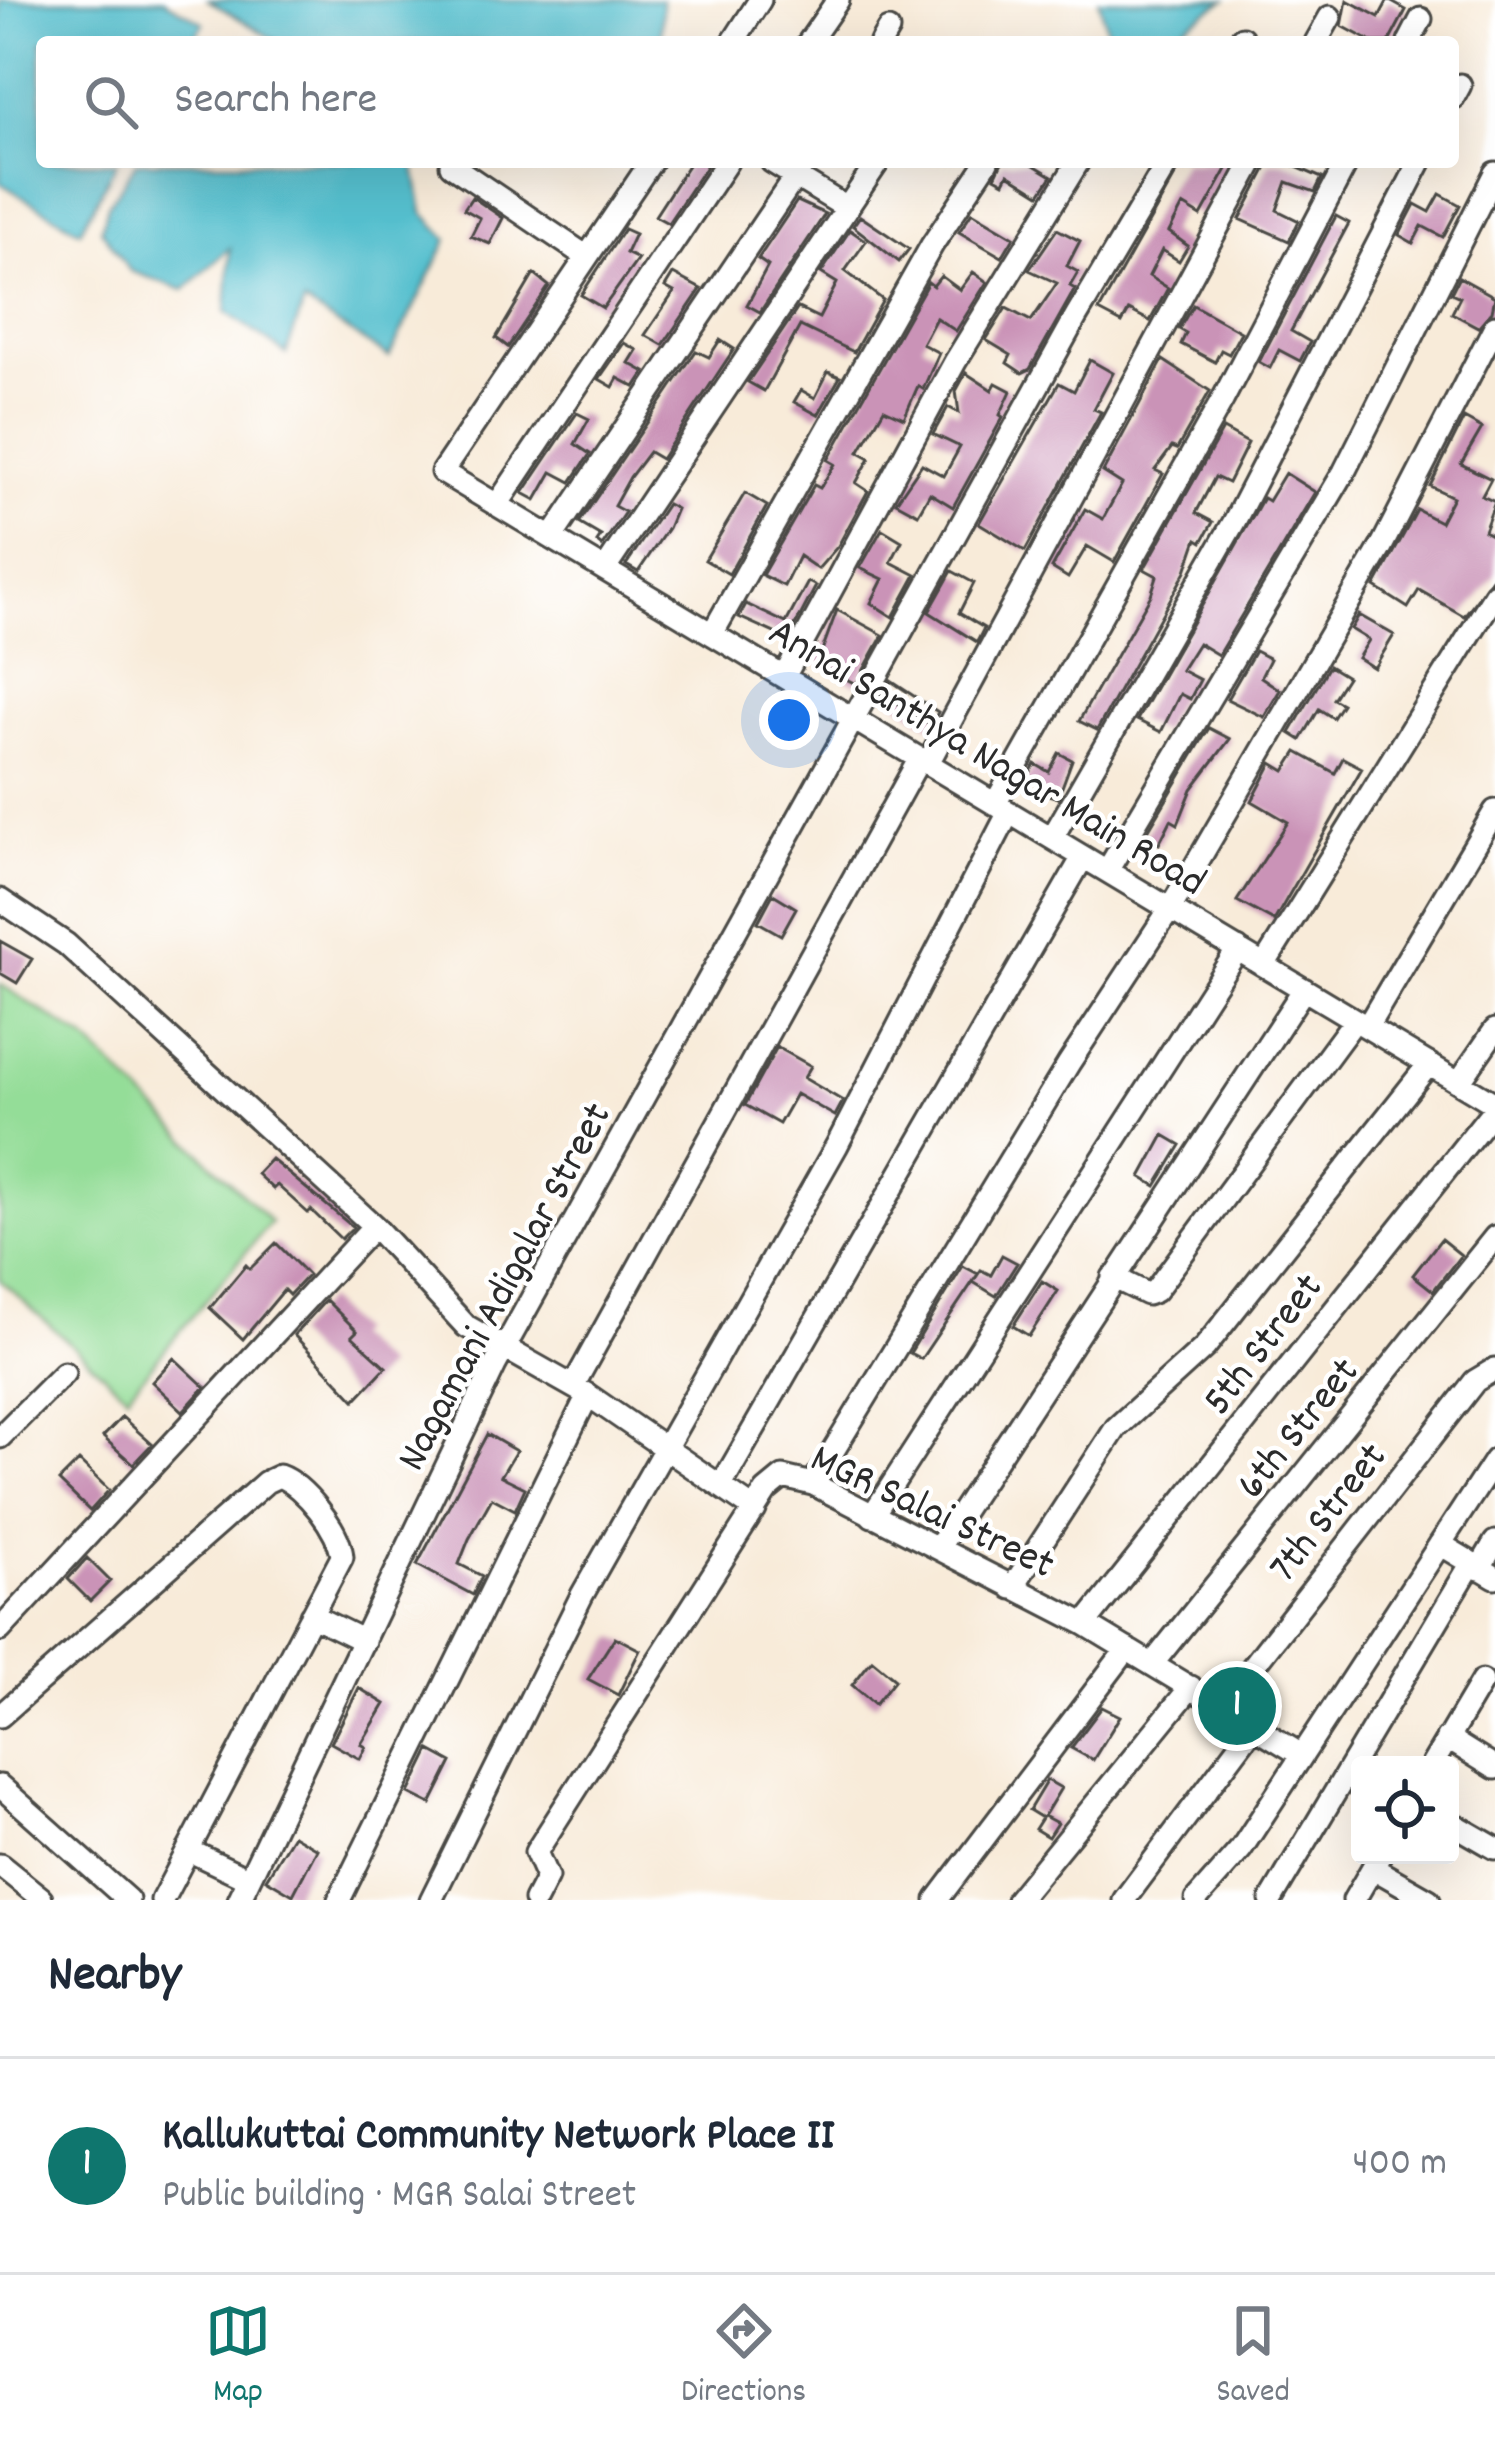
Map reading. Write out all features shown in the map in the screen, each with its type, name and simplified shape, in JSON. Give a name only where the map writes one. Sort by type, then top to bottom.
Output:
[{"type":"street","points":[[737,36],[760,0]]},
{"type":"street","points":[[813,36],[838,0]]},
{"type":"street","points":[[1319,36],[1330,17]]},
{"type":"street","points":[[1412,36],[1421,19]]},
{"type":"street","points":[[456,168],[587,257],[647,168]]},
{"type":"street","points":[[497,505],[723,168]]},
{"type":"street","points":[[605,569],[874,168]]},
{"type":"street","points":[[712,634],[932,245],[982,168]]},
{"type":"street","points":[[784,677],[955,362],[1074,168]]},
{"type":"street","name":"Nagamani Adigalar Street","points":[[244,1890],[503,1352],[1076,317],[1164,168]]},
{"type":"street","points":[[339,1900],[580,1390],[1250,168]]},
{"type":"street","points":[[431,1900],[582,1595],[837,1145],[1002,808],[1344,168]]},
{"type":"street","points":[[1052,838],[1234,522],[1417,168]]},
{"type":"street","points":[[552,537],[800,169],[848,208]]},
{"type":"street","points":[[1107,871],[1344,472],[1495,173]]},
{"type":"street","name":"Annai Santhya Nagar Main Road","points":[[587,257],[442,472],[1495,1106]]},
{"type":"street","points":[[813,1484],[1069,1063],[1170,909],[1381,547],[1495,326]]},
{"type":"street","points":[[1264,965],[1495,593]]},
{"type":"street","points":[[1113,1277],[1138,1291],[1155,1291],[1361,1024],[1495,811]]},
{"type":"street","points":[[722,1484],[1083,856]]},
{"type":"street","points":[[0,900],[66,944],[374,1226],[466,1326],[503,1352],[580,1390],[755,1510]]},
{"type":"street","points":[[872,1516],[1238,950]]},
{"type":"street","points":[[939,1547],[1304,989]]},
{"type":"street","points":[[1460,1082],[1495,1030]]},
{"type":"street","points":[[1012,1588],[1116,1428],[1205,1347],[1430,1064]]},
{"type":"street","name":"5th Street","points":[[1085,1624],[1495,1106]]},
{"type":"street","points":[[0,1630],[374,1226]]},
{"type":"street","name":"6th Street","points":[[1153,1663],[1495,1238]]},
{"type":"street","name":"7th Street","points":[[1222,1706],[1475,1381],[1495,1369]]},
{"type":"street","points":[[0,1437],[64,1373]]},
{"type":"street","points":[[1196,1900],[1241,1849],[1495,1460]]},
{"type":"street","points":[[0,1716],[280,1476],[292,1481],[341,1542],[342,1557],[162,1900]]},
{"type":"street","name":"MGR Salai Street","points":[[535,1900],[547,1877],[536,1852],[755,1510],[783,1478],[813,1484],[1085,1624],[1300,1754]]},
{"type":"street","points":[[1271,1900],[1495,1542]]},
{"type":"street","points":[[1440,1544],[1481,1571]]},
{"type":"street","points":[[311,1615],[364,1641]]},
{"type":"street","points":[[937,1900],[1127,1649]]},
{"type":"street","points":[[1437,1756],[1482,1681]]},
{"type":"street","points":[[1017,1900],[1191,1687]]},
{"type":"street","points":[[1124,1900],[1255,1725]]},
{"type":"street","points":[[1447,1738],[1495,1768]]},
{"type":"street","points":[[0,1786],[128,1900]]},
{"type":"street","points":[[1459,1827],[1495,1848]]},
{"type":"street","points":[[188,1850],[244,1890]]},
{"type":"street","points":[[1354,1900],[1375,1864]]},
{"type":"street","points":[[1381,1864],[1429,1900]]},
{"type":"street","points":[[0,1865],[41,1899]]},
{"type":"green space","points":[[0,984],[85,1039],[271,1222],[127,1395],[0,1280]]},
{"type":"water","points":[[0,0],[164,0],[204,23],[196,36],[36,36],[36,168],[114,168],[80,231],[0,183]]},
{"type":"water","points":[[208,0],[662,0],[661,36],[268,36]]},
{"type":"water","points":[[1099,0],[1225,0],[1169,36],[1108,36]]},
{"type":"water","points":[[133,168],[415,168],[423,212],[448,239],[389,357],[304,303],[286,354],[226,312],[230,248],[184,290],[130,271],[101,229],[108,205]]},
{"type":"building","points":[[1347,0],[1379,17],[1388,0],[1406,10],[1392,36],[1361,36],[1342,26]]},
{"type":"building","points":[[686,168],[705,168],[668,223],[655,216]]},
{"type":"building","points":[[999,168],[1039,168],[1052,176],[1040,194],[1008,174],[1004,182],[995,177]]},
{"type":"building","points":[[1180,168],[1228,168],[1201,216],[1183,205],[1169,232],[1188,246],[1179,261],[1162,250],[1149,276],[1168,288],[1150,321],[1129,310],[1122,323],[1099,311]]},
{"type":"building","points":[[1267,168],[1299,168],[1322,178],[1315,192],[1287,182],[1277,210],[1299,221],[1289,241],[1240,219]]},
{"type":"building","points":[[1440,194],[1460,205],[1443,237],[1422,226],[1413,243],[1399,235],[1415,204],[1430,212]]},
{"type":"building","points":[[472,197],[503,218],[490,244],[471,236],[480,218],[464,209]]},
{"type":"building","points":[[797,201],[825,214],[760,312],[747,305],[768,266],[758,259]]},
{"type":"building","points":[[972,212],[1014,237],[1002,257],[959,232]]},
{"type":"building","points":[[860,216],[909,249],[899,262],[853,226]]},
{"type":"building","points":[[1336,216],[1349,223],[1291,331],[1310,342],[1300,361],[1279,350],[1270,368],[1259,362]]},
{"type":"building","points":[[624,229],[635,234],[626,253],[638,259],[603,308],[581,295]]},
{"type":"building","points":[[1057,229],[1080,241],[1067,266],[1078,272],[1070,286],[1075,289],[1030,369],[1022,373],[1007,363],[1011,355],[986,340],[1006,308],[1031,321],[1057,283],[1029,270]]},
{"type":"building","points":[[850,230],[866,241],[845,271],[883,300],[854,352],[800,326],[764,391],[748,382],[798,308],[819,318],[837,283],[821,273]]},
{"type":"building","points":[[973,272],[987,282],[956,331],[936,318],[922,344],[939,353],[923,389],[918,386],[904,418],[884,409],[859,452],[870,458],[856,483],[868,491],[838,546],[818,569],[799,556],[784,586],[762,575],[814,485],[820,488],[835,464],[828,460],[928,282],[933,286],[941,276],[960,290]]},
{"type":"building","points":[[534,274],[549,286],[508,347],[496,338]]},
{"type":"building","points":[[673,274],[701,289],[663,345],[645,335],[674,292],[665,287]]},
{"type":"building","points":[[1459,277],[1495,297],[1492,311],[1478,327],[1452,313],[1460,297],[1451,293]]},
{"type":"building","points":[[1193,305],[1241,332],[1229,354],[1221,350],[1215,362],[1181,344],[1186,333],[1179,329]]},
{"type":"building","points":[[720,340],[734,349],[661,459],[649,452],[630,477],[614,506],[625,512],[602,546],[597,542],[601,536],[579,523],[696,351],[709,357]]},
{"type":"building","points":[[624,343],[637,350],[629,363],[645,372],[635,387],[618,378],[613,387],[599,379]]},
{"type":"building","points":[[1090,360],[1113,373],[1094,409],[1101,412],[1025,551],[979,523],[1059,383],[1074,391]]},
{"type":"building","points":[[1163,360],[1210,391],[1177,449],[1172,447],[1155,470],[1163,474],[1114,562],[1087,546],[1068,578],[1052,568],[1085,509],[1103,519],[1122,484],[1103,472]]},
{"type":"building","points":[[828,372],[840,377],[818,415],[794,402],[801,390],[815,398]]},
{"type":"building","points":[[966,373],[992,390],[996,383],[1011,391],[1003,417],[953,507],[930,493],[918,514],[896,502],[922,464],[944,476],[960,447],[933,434],[948,407],[959,413],[956,391]]},
{"type":"building","points":[[577,413],[589,419],[575,444],[590,454],[571,482],[552,472],[536,500],[523,493]]},
{"type":"building","points":[[1464,418],[1482,428],[1461,464],[1491,479],[1482,496],[1495,502],[1484,531],[1495,537],[1495,575],[1464,616],[1419,590],[1408,608],[1375,587],[1417,510],[1440,522],[1453,497],[1430,486]]},
{"type":"building","points":[[1223,429],[1248,443],[1228,483],[1215,477],[1196,513],[1213,522],[1202,542],[1197,539],[1186,571],[1097,730],[1079,721],[1151,595],[1157,576],[1144,569]]},
{"type":"building","points":[[1285,473],[1315,492],[1218,655],[1198,643],[1181,670],[1200,680],[1190,699],[1180,694],[1161,732],[1137,720],[1263,498],[1268,501]]},
{"type":"building","points":[[745,493],[767,506],[729,574],[705,560]]},
{"type":"building","points":[[667,504],[676,509],[668,528],[638,572],[626,565]]},
{"type":"building","points":[[882,529],[902,541],[891,562],[916,575],[893,617],[871,603],[883,579],[860,568]]},
{"type":"building","points":[[952,571],[974,583],[959,613],[984,628],[977,642],[929,612]]},
{"type":"building","points":[[808,582],[816,586],[788,639],[739,617],[746,604],[786,623]]},
{"type":"building","points":[[837,610],[883,635],[856,684],[817,664]]},
{"type":"building","points":[[1359,615],[1394,635],[1374,668],[1358,658],[1369,640],[1351,629]]},
{"type":"building","points":[[1255,651],[1270,659],[1261,677],[1280,690],[1264,717],[1227,699]]},
{"type":"building","points":[[1329,666],[1347,677],[1333,699],[1342,704],[1333,718],[1319,709],[1301,740],[1290,733]]},
{"type":"building","points":[[891,681],[938,712],[931,726],[884,694]]},
{"type":"building","points":[[1209,728],[1230,739],[1192,789],[1178,824],[1171,820],[1159,844],[1145,836]]},
{"type":"building","points":[[1297,752],[1335,773],[1343,758],[1362,768],[1274,921],[1237,901],[1288,822],[1252,801],[1272,763],[1285,771]]},
{"type":"building","points":[[1059,753],[1072,760],[1058,798],[1022,787],[1035,764],[1049,772]]},
{"type":"building","points":[[773,894],[796,908],[781,935],[758,922]]},
{"type":"building","points":[[0,941],[32,959],[17,983],[0,973]]},
{"type":"building","points":[[777,1047],[811,1066],[804,1078],[843,1101],[835,1116],[796,1094],[779,1124],[745,1105]]},
{"type":"building","points":[[1164,1135],[1181,1145],[1156,1186],[1141,1177]]},
{"type":"building","points":[[271,1159],[353,1227],[341,1239],[277,1185],[273,1189],[257,1174]]},
{"type":"building","points":[[1441,1239],[1461,1255],[1433,1291],[1413,1275]]},
{"type":"building","points":[[276,1243],[308,1275],[289,1295],[284,1290],[243,1339],[210,1308],[246,1265],[250,1269]]},
{"type":"building","points":[[1002,1255],[1017,1263],[996,1296],[973,1282],[981,1270],[991,1275]]},
{"type":"building","points":[[963,1266],[978,1274],[921,1359],[910,1353]]},
{"type":"building","points":[[1042,1281],[1058,1291],[1029,1336],[1013,1326]]},
{"type":"building","points":[[326,1300],[357,1331],[352,1336],[386,1367],[355,1400],[294,1335]]},
{"type":"building","points":[[174,1358],[205,1387],[183,1411],[152,1382]]},
{"type":"building","points":[[122,1417],[152,1444],[133,1464],[103,1437]]},
{"type":"building","points":[[487,1434],[516,1451],[501,1476],[525,1488],[515,1510],[492,1498],[469,1539],[459,1564],[482,1576],[473,1595],[417,1565]]},
{"type":"building","points":[[79,1461],[109,1490],[90,1511],[59,1481]]},
{"type":"building","points":[[87,1558],[110,1581],[90,1601],[68,1579]]},
{"type":"building","points":[[615,1637],[640,1650],[618,1695],[588,1679]]},
{"type":"building","points":[[872,1660],[895,1679],[875,1704],[852,1685]]},
{"type":"building","points":[[359,1688],[385,1704],[361,1744],[366,1747],[360,1759],[331,1743]]},
{"type":"building","points":[[1102,1707],[1120,1716],[1093,1760],[1071,1748]]},
{"type":"building","points":[[430,1750],[452,1762],[431,1804],[409,1793]]},
{"type":"building","points":[[1047,1780],[1061,1788],[1044,1816],[1057,1823],[1048,1837],[1035,1829],[1042,1818],[1029,1810]]},
{"type":"building","points":[[293,1835],[317,1849],[293,1895],[266,1879]]},
{"type":"place","name":"Kallukuttai Community Network Place II","points":[[1237,1706]]}]
